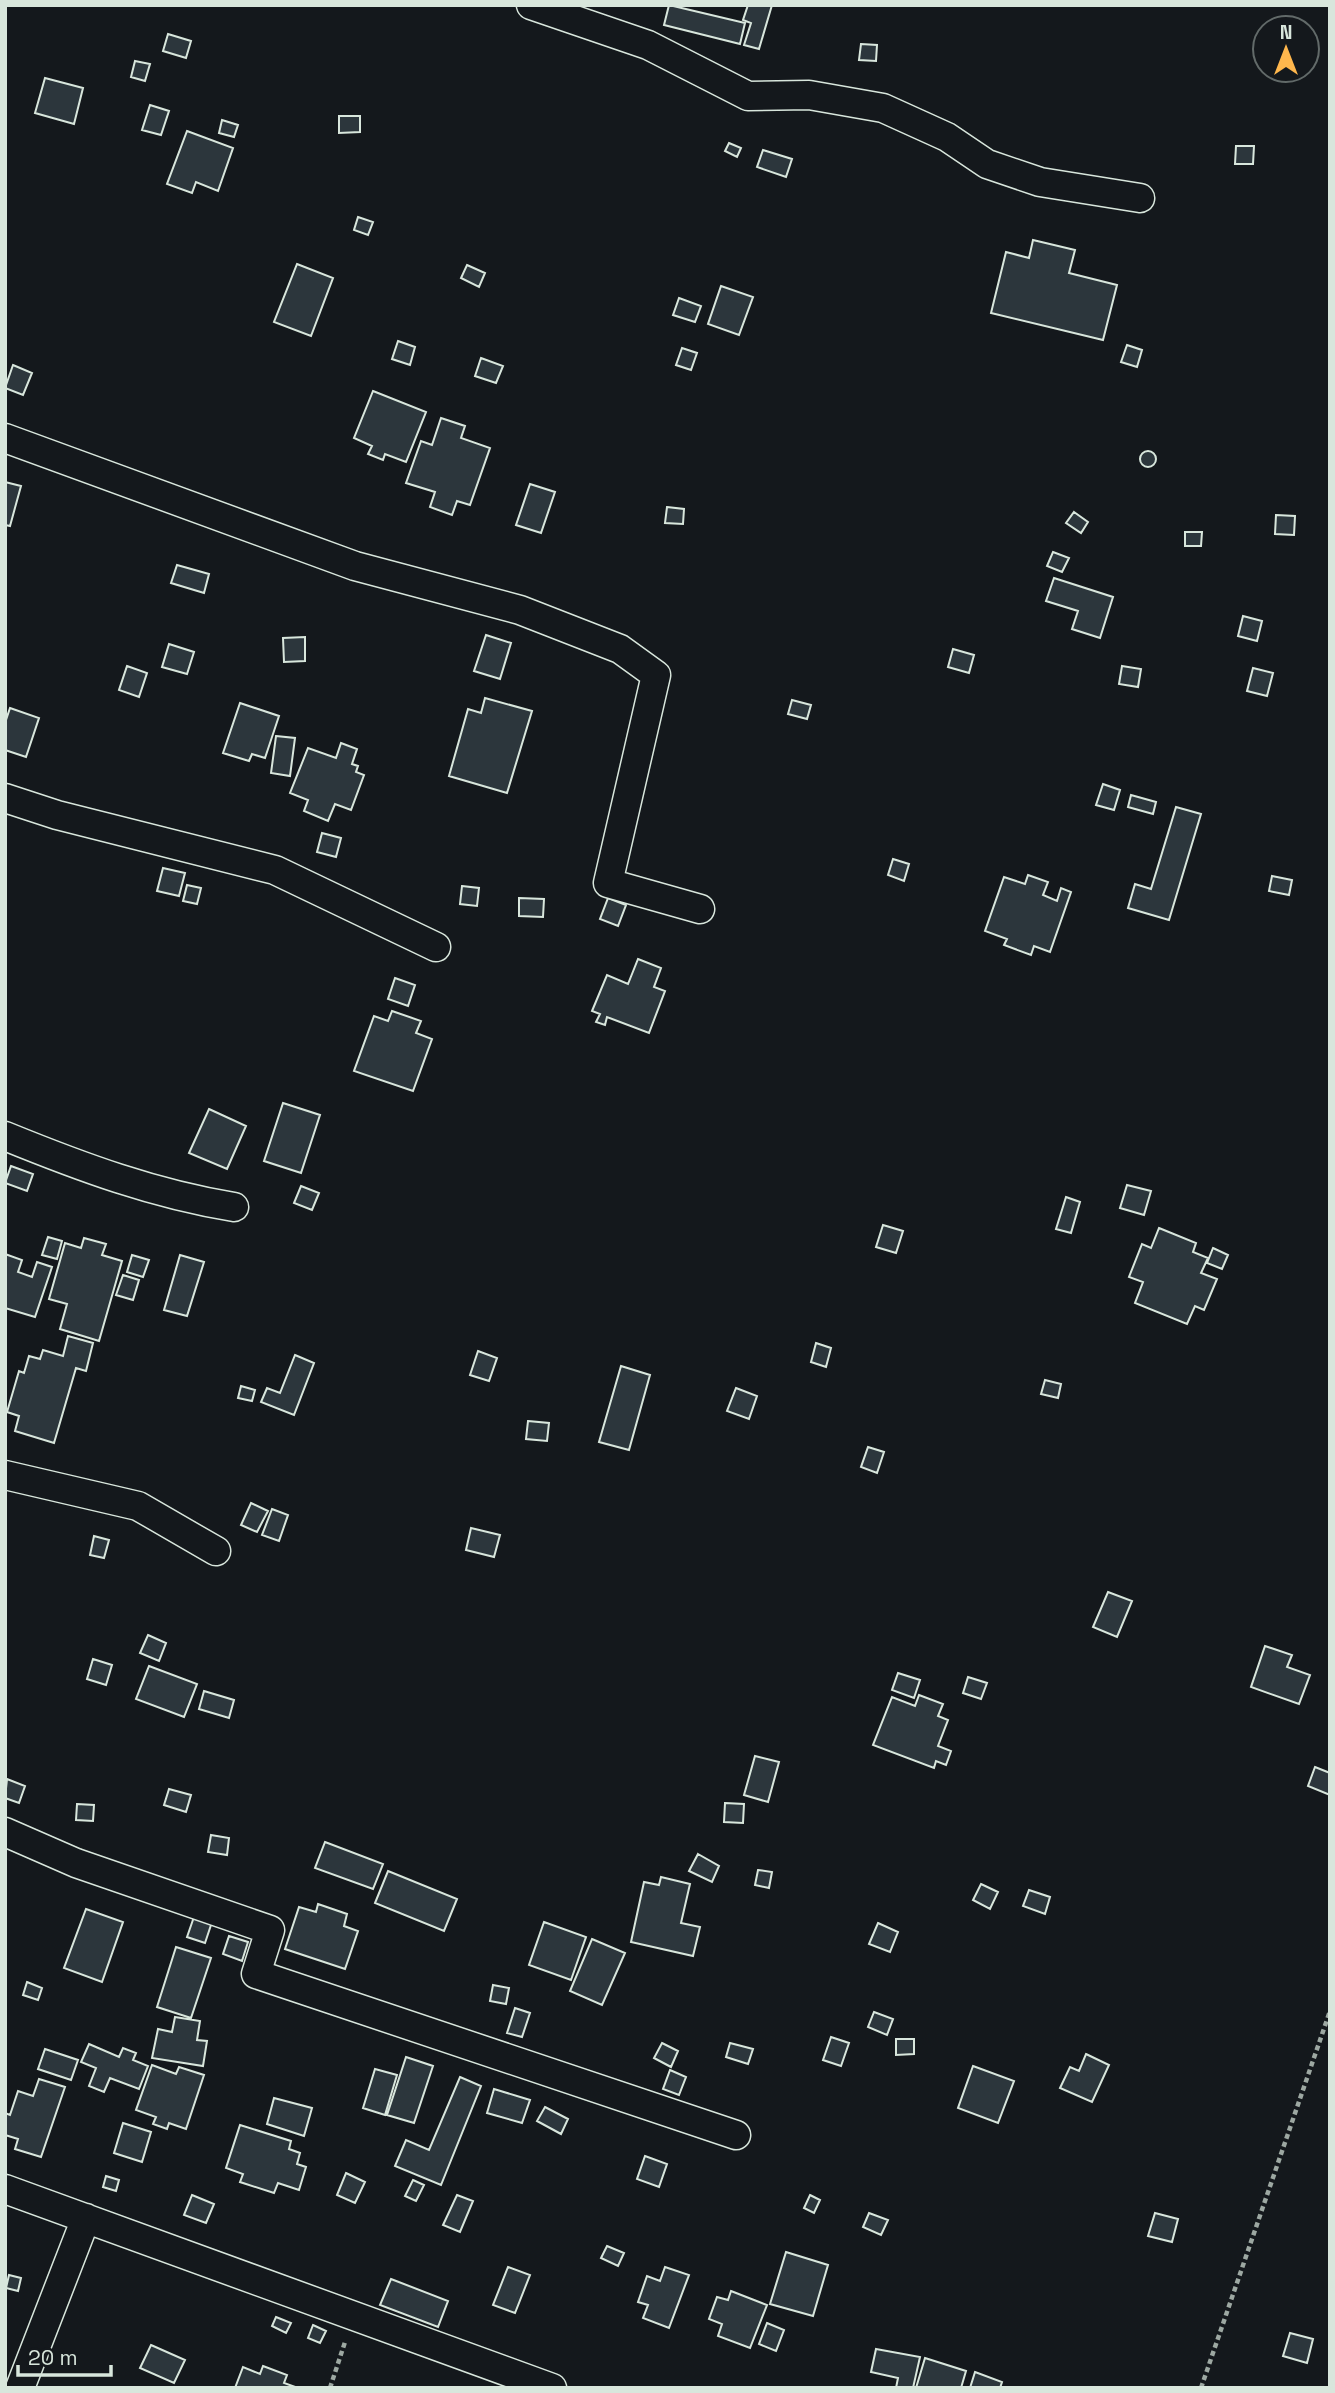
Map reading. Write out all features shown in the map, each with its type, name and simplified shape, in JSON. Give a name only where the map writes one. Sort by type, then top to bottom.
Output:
[{"type":"street","points":[[531,5],[648,45],[748,96],[809,95],[883,108],[947,137],[987,164],[1040,182],[1140,198]]},
{"type":"street","points":[[5,438],[355,566],[520,611],[620,649],[656,676],[624,826],[608,883],[700,909]]},
{"type":"street","points":[[5,798],[58,815],[275,870],[436,947]]},
{"type":"street","points":[[5,1136],[98,1174],[184,1199],[234,1207]]},
{"type":"street","points":[[5,1475],[138,1506],[216,1551]]},
{"type":"street","points":[[5,1832],[76,1863],[270,1930],[256,1975],[736,2135]]},
{"type":"street","points":[[5,2189],[552,2388]]},
{"type":"street","points":[[20,2388],[86,2218]]},
{"type":"path","points":[[1201,2388],[1330,2011]]},
{"type":"path","points":[[330,2388],[354,2317]]},
{"type":"building","points":[[669,5],[745,23],[740,44],[664,25]]},
{"type":"building","points":[[748,5],[772,5],[759,49],[744,45],[751,23],[743,20]]},
{"type":"building","points":[[168,34],[191,41],[186,58],[163,51]]},
{"type":"building","points":[[861,44],[877,45],[876,61],[859,60]]},
{"type":"building","points":[[135,61],[150,64],[145,81],[131,77]]},
{"type":"building","points":[[45,78],[83,88],[74,124],[35,113]]},
{"type":"building","points":[[150,105],[169,111],[161,135],[142,130]]},
{"type":"building","points":[[339,116],[360,116],[360,132],[339,133]]},
{"type":"building","points":[[222,120],[238,125],[234,137],[219,133]]},
{"type":"building","points":[[187,131],[233,148],[218,191],[196,182],[192,193],[167,184]]},
{"type":"building","points":[[729,143],[741,148],[737,157],[725,151]]},
{"type":"building","points":[[1236,146],[1254,146],[1253,164],[1235,164]]},
{"type":"building","points":[[763,150],[792,159],[786,177],[757,167]]},
{"type":"building","points":[[358,217],[373,222],[368,235],[354,230]]},
{"type":"building","points":[[1033,240],[1075,250],[1069,273],[1117,285],[1103,340],[991,313],[1006,252],[1029,258]]},
{"type":"building","points":[[297,264],[333,278],[311,336],[274,322]]},
{"type":"building","points":[[467,265],[485,273],[479,287],[461,278]]},
{"type":"building","points":[[721,286],[753,297],[739,335],[708,324]]},
{"type":"building","points":[[679,298],[701,306],[695,322],[673,315]]},
{"type":"building","points":[[398,341],[415,347],[410,365],[392,359]]},
{"type":"building","points":[[1127,345],[1142,350],[1137,367],[1121,362]]},
{"type":"building","points":[[682,348],[697,353],[691,370],[676,365]]},
{"type":"building","points":[[481,358],[503,366],[496,383],[475,376]]},
{"type":"building","points":[[13,365],[32,373],[23,395],[5,388]]},
{"type":"building","points":[[373,391],[426,412],[406,462],[385,454],[383,460],[368,454],[372,446],[354,438]]},
{"type":"building","points":[[441,418],[465,426],[461,438],[490,448],[470,505],[457,501],[452,515],[430,507],[435,492],[406,483],[421,441],[432,445]]},
{"type":"building","points":[[1148,451],[1156,459],[1148,467],[1140,459]]},
{"type":"building","points":[[5,482],[21,486],[10,526],[5,525]]},
{"type":"building","points":[[530,484],[555,492],[541,533],[516,525]]},
{"type":"building","points":[[667,507],[684,509],[683,524],[665,523]]},
{"type":"building","points":[[1074,512],[1088,522],[1081,533],[1066,523]]},
{"type":"building","points":[[1276,515],[1295,516],[1294,535],[1275,534]]},
{"type":"building","points":[[1185,532],[1202,532],[1201,546],[1185,546]]},
{"type":"building","points":[[1053,552],[1069,558],[1062,572],[1047,566]]},
{"type":"building","points":[[177,565],[209,574],[204,593],[171,583]]},
{"type":"building","points":[[1054,578],[1113,597],[1100,638],[1072,629],[1078,611],[1046,601]]},
{"type":"building","points":[[1243,616],[1262,621],[1257,641],[1238,636]]},
{"type":"building","points":[[486,635],[511,643],[500,679],[474,671]]},
{"type":"building","points":[[305,637],[305,661],[284,662],[283,638]]},
{"type":"building","points":[[169,644],[194,652],[187,674],[162,667]]},
{"type":"building","points":[[953,649],[974,655],[969,673],[948,667]]},
{"type":"building","points":[[127,666],[147,673],[139,697],[119,690]]},
{"type":"building","points":[[1122,666],[1141,669],[1138,687],[1119,684]]},
{"type":"building","points":[[1253,668],[1273,673],[1267,696],[1247,691]]},
{"type":"building","points":[[485,698],[532,711],[507,793],[449,776],[468,709],[481,713]]},
{"type":"building","points":[[792,700],[811,705],[807,719],[788,714]]},
{"type":"building","points":[[240,703],[279,716],[265,758],[252,754],[249,761],[223,753]]},
{"type":"building","points":[[10,708],[39,718],[26,757],[5,750],[5,723]]},
{"type":"building","points":[[276,736],[295,738],[290,776],[271,773]]},
{"type":"building","points":[[341,743],[357,749],[352,764],[358,766],[356,772],[364,775],[351,810],[335,804],[328,821],[304,811],[308,800],[290,793],[308,748],[336,758]]},
{"type":"building","points":[[1103,784],[1120,790],[1114,810],[1096,805]]},
{"type":"building","points":[[1131,795],[1156,802],[1153,814],[1128,807]]},
{"type":"building","points":[[1176,807],[1201,814],[1169,920],[1128,908],[1135,884],[1151,889]]},
{"type":"building","points":[[322,833],[341,838],[336,857],[317,852]]},
{"type":"building","points":[[893,859],[909,864],[904,881],[888,875]]},
{"type":"building","points":[[163,868],[185,873],[179,896],[157,891]]},
{"type":"building","points":[[1028,875],[1048,882],[1043,895],[1057,901],[1061,888],[1071,892],[1050,952],[1034,946],[1031,955],[1004,945],[1007,939],[985,931],[1004,877],[1025,884]]},
{"type":"building","points":[[1272,876],[1292,880],[1289,895],[1269,891]]},
{"type":"building","points":[[187,885],[201,888],[197,904],[183,901]]},
{"type":"building","points":[[462,886],[479,888],[477,906],[460,904]]},
{"type":"building","points":[[519,898],[544,899],[543,917],[519,916]]},
{"type":"building","points":[[608,898],[626,905],[618,926],[600,919]]},
{"type":"building","points":[[638,959],[661,968],[654,987],[665,991],[649,1033],[607,1017],[605,1025],[596,1022],[600,1014],[592,1011],[607,975],[628,984]]},
{"type":"building","points":[[395,978],[415,985],[408,1006],[388,999]]},
{"type":"building","points":[[392,1011],[421,1021],[416,1033],[432,1039],[413,1091],[354,1071],[374,1016],[388,1021]]},
{"type":"building","points":[[283,1103],[320,1115],[301,1173],[264,1161]]},
{"type":"building","points":[[209,1109],[246,1126],[227,1169],[189,1153]]},
{"type":"building","points":[[11,1166],[33,1174],[27,1191],[5,1183]]},
{"type":"building","points":[[1127,1185],[1151,1191],[1144,1215],[1120,1208]]},
{"type":"building","points":[[301,1186],[319,1193],[312,1210],[294,1203]]},
{"type":"building","points":[[1066,1197],[1080,1202],[1071,1233],[1056,1229]]},
{"type":"building","points":[[883,1225],[903,1231],[896,1253],[876,1247]]},
{"type":"building","points":[[1159,1228],[1196,1243],[1193,1252],[1208,1258],[1201,1273],[1217,1279],[1204,1310],[1195,1306],[1187,1324],[1135,1303],[1143,1282],[1129,1277],[1142,1244],[1151,1248]]},
{"type":"building","points":[[48,1237],[62,1241],[57,1259],[42,1255]]},
{"type":"building","points":[[84,1238],[106,1244],[102,1255],[122,1261],[99,1341],[60,1329],[67,1304],[49,1299],[65,1243],[81,1248]]},
{"type":"building","points":[[1213,1248],[1228,1255],[1222,1269],[1207,1263]]},
{"type":"building","points":[[5,1254],[22,1260],[18,1272],[32,1277],[37,1262],[52,1267],[35,1317],[5,1308]]},
{"type":"building","points":[[132,1255],[149,1260],[143,1277],[127,1272]]},
{"type":"building","points":[[180,1255],[204,1262],[187,1316],[164,1310]]},
{"type":"building","points":[[123,1275],[139,1280],[133,1300],[116,1295]]},
{"type":"building","points":[[68,1336],[93,1343],[86,1371],[76,1368],[54,1443],[15,1431],[19,1416],[7,1412],[19,1371],[24,1373],[29,1356],[40,1359],[43,1350],[63,1356]]},
{"type":"building","points":[[816,1343],[831,1348],[826,1367],[811,1362]]},
{"type":"building","points":[[478,1351],[497,1358],[489,1381],[470,1375]]},
{"type":"building","points":[[295,1355],[314,1363],[294,1415],[261,1402],[267,1388],[280,1393]]},
{"type":"building","points":[[621,1366],[650,1375],[629,1450],[599,1442]]},
{"type":"building","points":[[1045,1380],[1061,1384],[1058,1398],[1041,1394]]},
{"type":"building","points":[[241,1386],[255,1390],[252,1401],[238,1398]]},
{"type":"building","points":[[736,1388],[757,1396],[749,1419],[727,1411]]},
{"type":"building","points":[[528,1421],[549,1423],[547,1441],[526,1439]]},
{"type":"building","points":[[868,1447],[884,1452],[877,1473],[861,1467]]},
{"type":"building","points":[[251,1503],[268,1511],[257,1532],[241,1525]]},
{"type":"building","points":[[272,1509],[288,1515],[279,1541],[262,1535]]},
{"type":"building","points":[[471,1528],[500,1535],[494,1557],[466,1550]]},
{"type":"building","points":[[94,1536],[109,1540],[104,1558],[90,1555]]},
{"type":"building","points":[[1108,1592],[1132,1601],[1117,1637],[1093,1627]]},
{"type":"building","points":[[148,1635],[166,1643],[159,1661],[140,1653]]},
{"type":"building","points":[[1265,1646],[1292,1655],[1287,1667],[1310,1675],[1299,1704],[1251,1687]]},
{"type":"building","points":[[93,1659],[112,1665],[106,1685],[87,1679]]},
{"type":"building","points":[[149,1666],[197,1684],[184,1717],[136,1699]]},
{"type":"building","points":[[898,1673],[920,1680],[914,1698],[892,1690]]},
{"type":"building","points":[[968,1677],[987,1683],[981,1699],[963,1693]]},
{"type":"building","points":[[204,1691],[234,1700],[229,1718],[199,1709]]},
{"type":"building","points":[[919,1695],[943,1704],[938,1716],[948,1720],[938,1746],[951,1751],[946,1765],[936,1761],[934,1768],[873,1745],[892,1697],[915,1706]]},
{"type":"building","points":[[755,1756],[779,1762],[768,1802],[744,1795]]},
{"type":"building","points":[[1315,1767],[1330,1773],[1330,1795],[1308,1786]]},
{"type":"building","points":[[7,1779],[25,1786],[19,1803],[5,1798]]},
{"type":"building","points":[[169,1789],[191,1795],[186,1812],[164,1805]]},
{"type":"building","points":[[725,1803],[744,1804],[743,1823],[724,1822]]},
{"type":"building","points":[[77,1804],[94,1805],[93,1821],[76,1820]]},
{"type":"building","points":[[211,1835],[229,1838],[227,1855],[208,1852]]},
{"type":"building","points":[[325,1842],[383,1864],[373,1889],[315,1868]]},
{"type":"building","points":[[698,1854],[719,1866],[712,1882],[689,1871]]},
{"type":"building","points":[[758,1870],[772,1872],[769,1888],[755,1885]]},
{"type":"building","points":[[388,1871],[457,1899],[444,1931],[375,1903]]},
{"type":"building","points":[[661,1877],[690,1884],[681,1923],[700,1927],[693,1956],[631,1942],[644,1882],[659,1885]]},
{"type":"building","points":[[981,1884],[998,1892],[990,1909],[973,1900]]},
{"type":"building","points":[[1029,1890],[1050,1897],[1045,1914],[1023,1906]]},
{"type":"building","points":[[318,1904],[347,1914],[344,1926],[358,1931],[345,1969],[285,1949],[299,1907],[316,1912]]},
{"type":"building","points":[[86,1909],[123,1922],[102,1982],[64,1968]]},
{"type":"building","points":[[195,1914],[213,1919],[205,1943],[187,1937]]},
{"type":"building","points":[[544,1922],[586,1937],[571,1980],[529,1965]]},
{"type":"building","points":[[878,1923],[898,1932],[890,1952],[869,1944]]},
{"type":"building","points":[[229,1936],[248,1942],[242,1961],[223,1954]]},
{"type":"building","points":[[592,1939],[625,1953],[602,2005],[570,1991]]},
{"type":"building","points":[[176,1947],[211,1958],[191,2018],[157,2007]]},
{"type":"building","points":[[27,1982],[42,1988],[38,2000],[23,1995]]},
{"type":"building","points":[[493,1985],[509,1988],[506,2004],[490,2001]]},
{"type":"building","points":[[515,2008],[530,2013],[522,2037],[507,2033]]},
{"type":"building","points":[[874,2012],[893,2019],[887,2035],[868,2027]]},
{"type":"building","points":[[175,2017],[200,2021],[197,2040],[207,2041],[203,2066],[152,2058],[158,2029],[172,2032]]},
{"type":"building","points":[[831,2037],[849,2043],[841,2066],[823,2060]]},
{"type":"building","points":[[896,2039],[914,2039],[914,2054],[896,2055]]},
{"type":"building","points":[[662,2043],[678,2051],[671,2067],[654,2058]]},
{"type":"building","points":[[730,2043],[753,2049],[748,2064],[726,2057]]},
{"type":"building","points":[[89,2044],[119,2057],[123,2048],[136,2053],[133,2060],[148,2066],[139,2089],[110,2078],[104,2092],[89,2086],[96,2068],[81,2062]]},
{"type":"building","points":[[45,2049],[78,2060],[71,2080],[38,2069]]},
{"type":"building","points":[[1086,2054],[1109,2065],[1092,2102],[1060,2088],[1070,2067],[1079,2071]]},
{"type":"building","points":[[406,2057],[433,2066],[414,2123],[387,2115]]},
{"type":"building","points":[[152,2065],[176,2074],[179,2067],[204,2075],[186,2129],[169,2123],[167,2129],[153,2124],[156,2117],[136,2110]]},
{"type":"building","points":[[973,2066],[1014,2081],[998,2123],[958,2108]]},
{"type":"building","points":[[375,2069],[397,2075],[385,2115],[363,2108]]},
{"type":"building","points":[[670,2070],[686,2077],[679,2095],[663,2089]]},
{"type":"building","points":[[460,2077],[481,2086],[441,2185],[395,2166],[406,2140],[429,2150]]},
{"type":"building","points":[[39,2079],[65,2087],[41,2157],[15,2149],[18,2139],[5,2135],[5,2113],[10,2115],[18,2091],[33,2096]]},
{"type":"building","points":[[494,2089],[530,2100],[522,2123],[487,2113]]},
{"type":"building","points":[[274,2098],[312,2108],[304,2136],[267,2124]]},
{"type":"building","points":[[545,2107],[568,2119],[561,2134],[537,2121]]},
{"type":"building","points":[[123,2123],[151,2132],[142,2162],[114,2153]]},
{"type":"building","points":[[240,2125],[291,2141],[289,2149],[300,2153],[297,2164],[306,2167],[299,2190],[278,2183],[274,2193],[240,2182],[243,2174],[226,2168]]},
{"type":"building","points":[[645,2156],[667,2164],[659,2187],[637,2179]]},
{"type":"building","points":[[346,2173],[365,2182],[355,2203],[337,2195]]},
{"type":"building","points":[[106,2176],[119,2180],[116,2191],[103,2187]]},
{"type":"building","points":[[413,2180],[424,2185],[416,2201],[405,2196]]},
{"type":"building","points":[[192,2195],[214,2204],[206,2223],[184,2215]]},
{"type":"building","points":[[457,2195],[473,2201],[460,2232],[443,2225]]},
{"type":"building","points":[[810,2195],[820,2200],[814,2213],[804,2208]]},
{"type":"building","points":[[869,2213],[888,2220],[881,2235],[863,2227]]},
{"type":"building","points":[[1155,2213],[1178,2219],[1172,2242],[1148,2236]]},
{"type":"building","points":[[607,2246],[624,2253],[618,2266],[601,2258]]},
{"type":"building","points":[[786,2252],[828,2265],[813,2316],[770,2304]]},
{"type":"building","points":[[508,2267],[530,2275],[515,2313],[493,2305]]},
{"type":"building","points":[[665,2267],[689,2275],[669,2328],[643,2318],[648,2305],[638,2302],[647,2276],[660,2281]]},
{"type":"building","points":[[9,2275],[21,2278],[18,2291],[6,2288]]},
{"type":"building","points":[[391,2279],[448,2301],[438,2327],[380,2305]]},
{"type":"building","points":[[731,2291],[767,2305],[750,2348],[718,2336],[722,2324],[709,2319],[717,2297],[728,2300]]},
{"type":"building","points":[[276,2317],[291,2323],[286,2333],[272,2326]]},
{"type":"building","points":[[767,2323],[784,2330],[776,2351],[759,2344]]},
{"type":"building","points":[[313,2325],[326,2331],[320,2343],[308,2338]]},
{"type":"building","points":[[1290,2333],[1313,2339],[1307,2363],[1283,2356]]},
{"type":"building","points":[[151,2345],[185,2360],[174,2383],[140,2368]]},
{"type":"building","points":[[876,2349],[920,2357],[913,2388],[896,2388],[898,2378],[871,2372]]},
{"type":"building","points":[[925,2358],[966,2371],[961,2388],[916,2388]]},
{"type":"building","points":[[263,2366],[287,2375],[284,2383],[298,2388],[235,2388],[243,2367],[260,2374]]},
{"type":"building","points":[[975,2372],[1002,2382],[1000,2388],[970,2388]]}]
